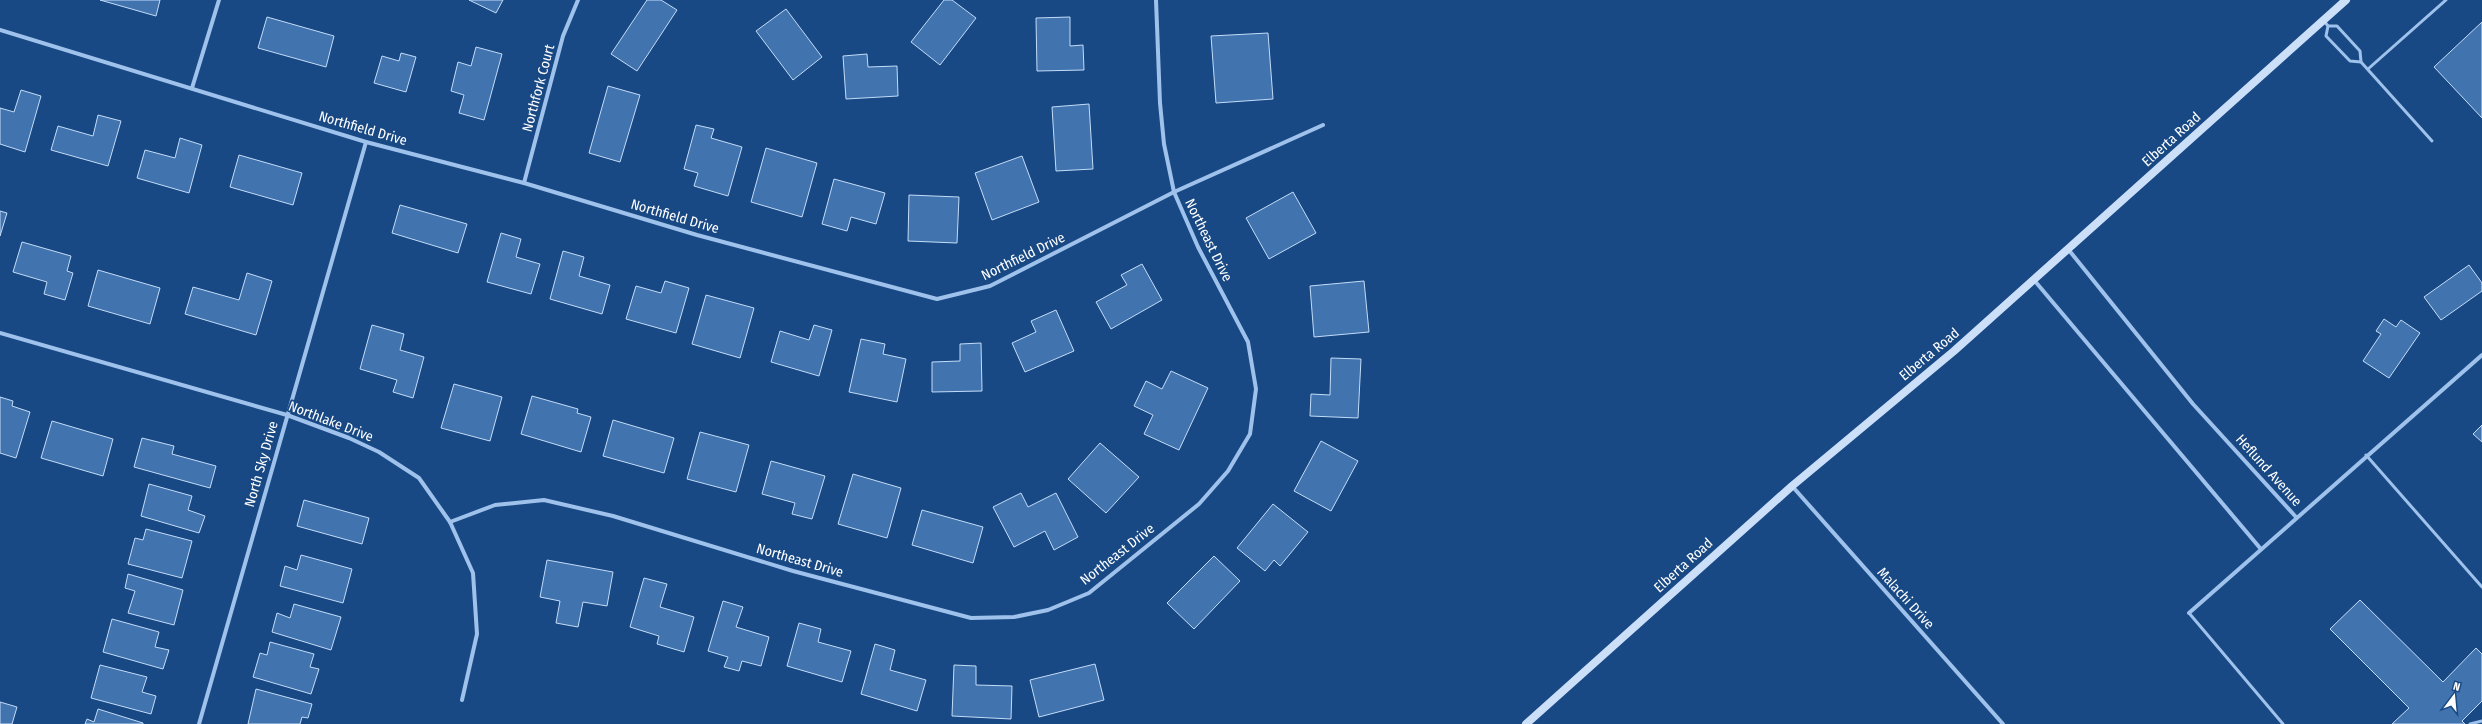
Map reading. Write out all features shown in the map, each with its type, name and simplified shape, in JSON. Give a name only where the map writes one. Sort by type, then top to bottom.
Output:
[{"type":"street","points":[[192,88],[219,0]]},
{"type":"street","name":"Northfork Court","points":[[524,183],[563,36],[578,0]]},
{"type":"street","name":"Northeast Drive","points":[[450,522],[495,505],[544,500],[613,516],[793,571],[972,618],[1014,617],[1041,612],[1089,593],[1199,504],[1228,471],[1250,434],[1256,389],[1248,342],[1198,247],[1174,192],[1164,144],[1160,103],[1156,0]]},
{"type":"street","name":"Elberta Road","points":[[1526,724],[1792,486],[1954,351],[2326,23],[2346,0]]},
{"type":"street","name":"Northfield Drive","points":[[0,30],[366,142],[524,183],[697,235],[937,299],[990,286],[1174,192],[1323,125]]},
{"type":"street","name":"North Sky Drive","points":[[199,724],[286,415],[366,142]]},
{"type":"street","name":"Heflund Avenue","points":[[2068,249],[2193,404],[2296,517],[2482,355]]},
{"type":"street","points":[[2034,280],[2260,548]]},
{"type":"street","name":"Northlake Drive","points":[[0,334],[286,415],[349,438],[379,452],[419,478],[450,522],[473,574],[477,634],[462,700]]},
{"type":"street","name":"Malachi Drive","points":[[1792,486],[2003,724]]},
{"type":"street","points":[[2188,613],[2296,517]]},
{"type":"lane","points":[[2368,69],[2446,0]]},
{"type":"lane","points":[[2362,62],[2350,61],[2326,36],[2326,23],[2337,26],[2360,51],[2362,62],[2432,141]]},
{"type":"lane","points":[[2366,456],[2482,587]]},
{"type":"lane","points":[[2188,613],[2283,724]]},
{"type":"lane","points":[[2470,724],[2482,722]]},
{"type":"building","points":[[100,0],[160,0],[156,16]]},
{"type":"building","points":[[469,0],[503,0],[496,13]]},
{"type":"building","points":[[647,0],[661,0],[677,10],[637,71],[611,54]]},
{"type":"building","points":[[944,0],[952,0],[976,18],[940,65],[911,42]]},
{"type":"building","points":[[786,9],[822,57],[793,80],[756,31]]},
{"type":"building","points":[[267,17],[334,36],[326,67],[258,48]]},
{"type":"building","points":[[1070,17],[1070,46],[1083,45],[1084,70],[1037,71],[1036,18]]},
{"type":"building","points":[[2482,22],[2482,118],[2434,67]]},
{"type":"building","points":[[1268,33],[1273,99],[1216,103],[1211,36]]},
{"type":"building","points":[[476,47],[502,54],[484,120],[459,113],[464,95],[451,91],[458,62],[471,66]]},
{"type":"building","points":[[401,53],[416,57],[406,92],[374,83],[382,56],[399,61]]},
{"type":"building","points":[[867,54],[868,67],[897,66],[898,96],[846,99],[843,56]]},
{"type":"building","points":[[608,86],[640,95],[620,162],[589,153]]},
{"type":"building","points":[[21,90],[41,96],[25,152],[0,144],[0,108],[14,112]]},
{"type":"building","points":[[1089,104],[1093,169],[1056,171],[1052,107]]},
{"type":"building","points":[[98,115],[121,121],[108,166],[51,150],[58,126],[93,136]]},
{"type":"building","points":[[696,125],[714,129],[711,138],[742,147],[728,196],[694,186],[698,173],[684,169]]},
{"type":"building","points":[[180,138],[202,145],[189,193],[137,178],[145,150],[175,158]]},
{"type":"building","points":[[766,148],[817,163],[802,217],[751,202]]},
{"type":"building","points":[[239,155],[302,173],[293,205],[230,187]]},
{"type":"building","points":[[1022,156],[1039,202],[992,220],[975,173]]},
{"type":"building","points":[[834,179],[885,193],[876,224],[851,217],[847,231],[822,224]]},
{"type":"building","points":[[1293,192],[1316,233],[1269,259],[1246,218]]},
{"type":"building","points":[[909,195],[959,197],[957,243],[908,241]]},
{"type":"building","points":[[400,205],[467,224],[458,253],[392,233]]},
{"type":"building","points":[[0,211],[7,213],[0,236]]},
{"type":"building","points":[[501,233],[521,239],[516,257],[540,264],[531,294],[487,282]]},
{"type":"building","points":[[22,242],[71,256],[67,271],[73,273],[65,300],[44,294],[47,282],[13,272]]},
{"type":"building","points":[[563,251],[584,257],[579,276],[610,285],[602,314],[550,299]]},
{"type":"building","points":[[1142,264],[1162,300],[1111,329],[1096,302],[1127,285],[1121,275]]},
{"type":"building","points":[[2469,265],[2482,283],[2482,291],[2441,320],[2424,297]]},
{"type":"building","points":[[98,270],[160,288],[150,324],[88,306]]},
{"type":"building","points":[[247,273],[272,281],[256,335],[185,314],[193,287],[239,300]]},
{"type":"building","points":[[665,281],[689,288],[676,333],[626,319],[636,286],[661,293]]},
{"type":"building","points":[[1364,281],[1369,332],[1314,337],[1310,286]]},
{"type":"building","points":[[706,295],[754,308],[740,358],[692,344]]},
{"type":"building","points":[[1056,310],[1074,351],[1025,372],[1012,343],[1036,332],[1031,321]]},
{"type":"building","points":[[2384,319],[2396,327],[2401,320],[2420,333],[2389,378],[2363,361],[2381,334],[2376,331]]},
{"type":"building","points":[[372,325],[404,334],[400,350],[424,357],[413,398],[393,392],[397,380],[360,369]]},
{"type":"building","points":[[814,325],[832,330],[819,376],[771,362],[780,331],[809,340]]},
{"type":"building","points":[[861,339],[885,344],[883,354],[906,359],[897,402],[849,392]]},
{"type":"building","points":[[981,343],[982,391],[932,392],[932,362],[960,361],[960,344]]},
{"type":"building","points":[[1331,358],[1361,359],[1358,418],[1310,416],[1311,394],[1330,395]]},
{"type":"building","points":[[1171,371],[1208,388],[1179,450],[1144,434],[1153,415],[1134,406],[1146,381],[1162,389]]},
{"type":"building","points":[[454,384],[502,397],[490,441],[441,428]]},
{"type":"building","points":[[532,396],[578,409],[577,413],[591,417],[581,452],[521,434]]},
{"type":"building","points":[[0,397],[13,401],[12,406],[30,412],[16,458],[0,453]]},
{"type":"building","points":[[613,420],[674,438],[664,473],[603,456]]},
{"type":"building","points":[[52,421],[113,439],[103,476],[41,458]]},
{"type":"building","points":[[2482,425],[2482,442],[2473,434]]},
{"type":"building","points":[[700,432],[749,445],[736,492],[687,479]]},
{"type":"building","points":[[142,438],[174,446],[172,454],[216,466],[210,488],[134,467]]},
{"type":"building","points":[[1321,441],[1358,461],[1331,511],[1294,491]]},
{"type":"building","points":[[1100,443],[1139,477],[1106,513],[1068,479]]},
{"type":"building","points":[[771,461],[825,476],[812,519],[792,514],[795,503],[762,494]]},
{"type":"building","points":[[853,474],[901,488],[887,538],[838,524]]},
{"type":"building","points":[[149,484],[192,496],[188,510],[205,516],[199,533],[141,516]]},
{"type":"building","points":[[1021,493],[1028,507],[1056,493],[1078,537],[1054,550],[1045,531],[1014,547],[993,507]]},
{"type":"building","points":[[304,500],[369,518],[362,544],[297,526]]},
{"type":"building","points":[[1273,504],[1308,532],[1280,566],[1274,560],[1265,571],[1237,548]]},
{"type":"building","points":[[922,510],[983,527],[973,563],[912,545]]},
{"type":"building","points":[[146,529],[192,541],[182,578],[128,564],[135,538],[143,540]]},
{"type":"building","points":[[301,555],[352,569],[343,603],[280,586],[285,566],[297,570]]},
{"type":"building","points":[[1214,556],[1240,581],[1194,629],[1167,603]]},
{"type":"building","points":[[547,560],[613,572],[607,606],[583,602],[578,627],[556,623],[560,601],[540,597]]},
{"type":"building","points":[[128,574],[183,590],[174,625],[128,613],[135,591],[125,588]]},
{"type":"building","points":[[644,578],[667,584],[660,607],[694,617],[684,652],[657,644],[659,636],[630,627]]},
{"type":"building","points":[[2360,600],[2443,682],[2476,648],[2482,654],[2482,701],[2462,721],[2465,724],[2392,724],[2409,708],[2330,629]]},
{"type":"building","points":[[723,601],[743,607],[736,627],[769,637],[761,666],[742,661],[739,671],[724,667],[728,657],[708,651]]},
{"type":"building","points":[[294,604],[341,617],[331,650],[272,632],[277,613],[290,618]]},
{"type":"building","points":[[112,619],[159,632],[155,647],[169,650],[163,669],[103,652]]},
{"type":"building","points":[[799,623],[821,629],[818,642],[851,651],[842,682],[787,666]]},
{"type":"building","points":[[270,642],[314,654],[310,667],[319,669],[311,694],[253,677],[260,653],[267,655]]},
{"type":"building","points":[[875,644],[895,650],[890,670],[926,680],[917,711],[861,694]]},
{"type":"building","points":[[1095,664],[1104,700],[1039,717],[1030,680]]},
{"type":"building","points":[[100,665],[147,677],[142,692],[156,696],[151,714],[91,698]]},
{"type":"building","points":[[954,665],[976,666],[976,685],[1012,686],[1011,719],[952,716]]},
{"type":"building","points":[[256,689],[312,704],[308,718],[302,717],[300,724],[248,724]]},
{"type":"building","points":[[0,702],[17,707],[12,724],[0,724]]},
{"type":"building","points":[[98,709],[143,724],[85,724],[87,719],[94,722]]}]
